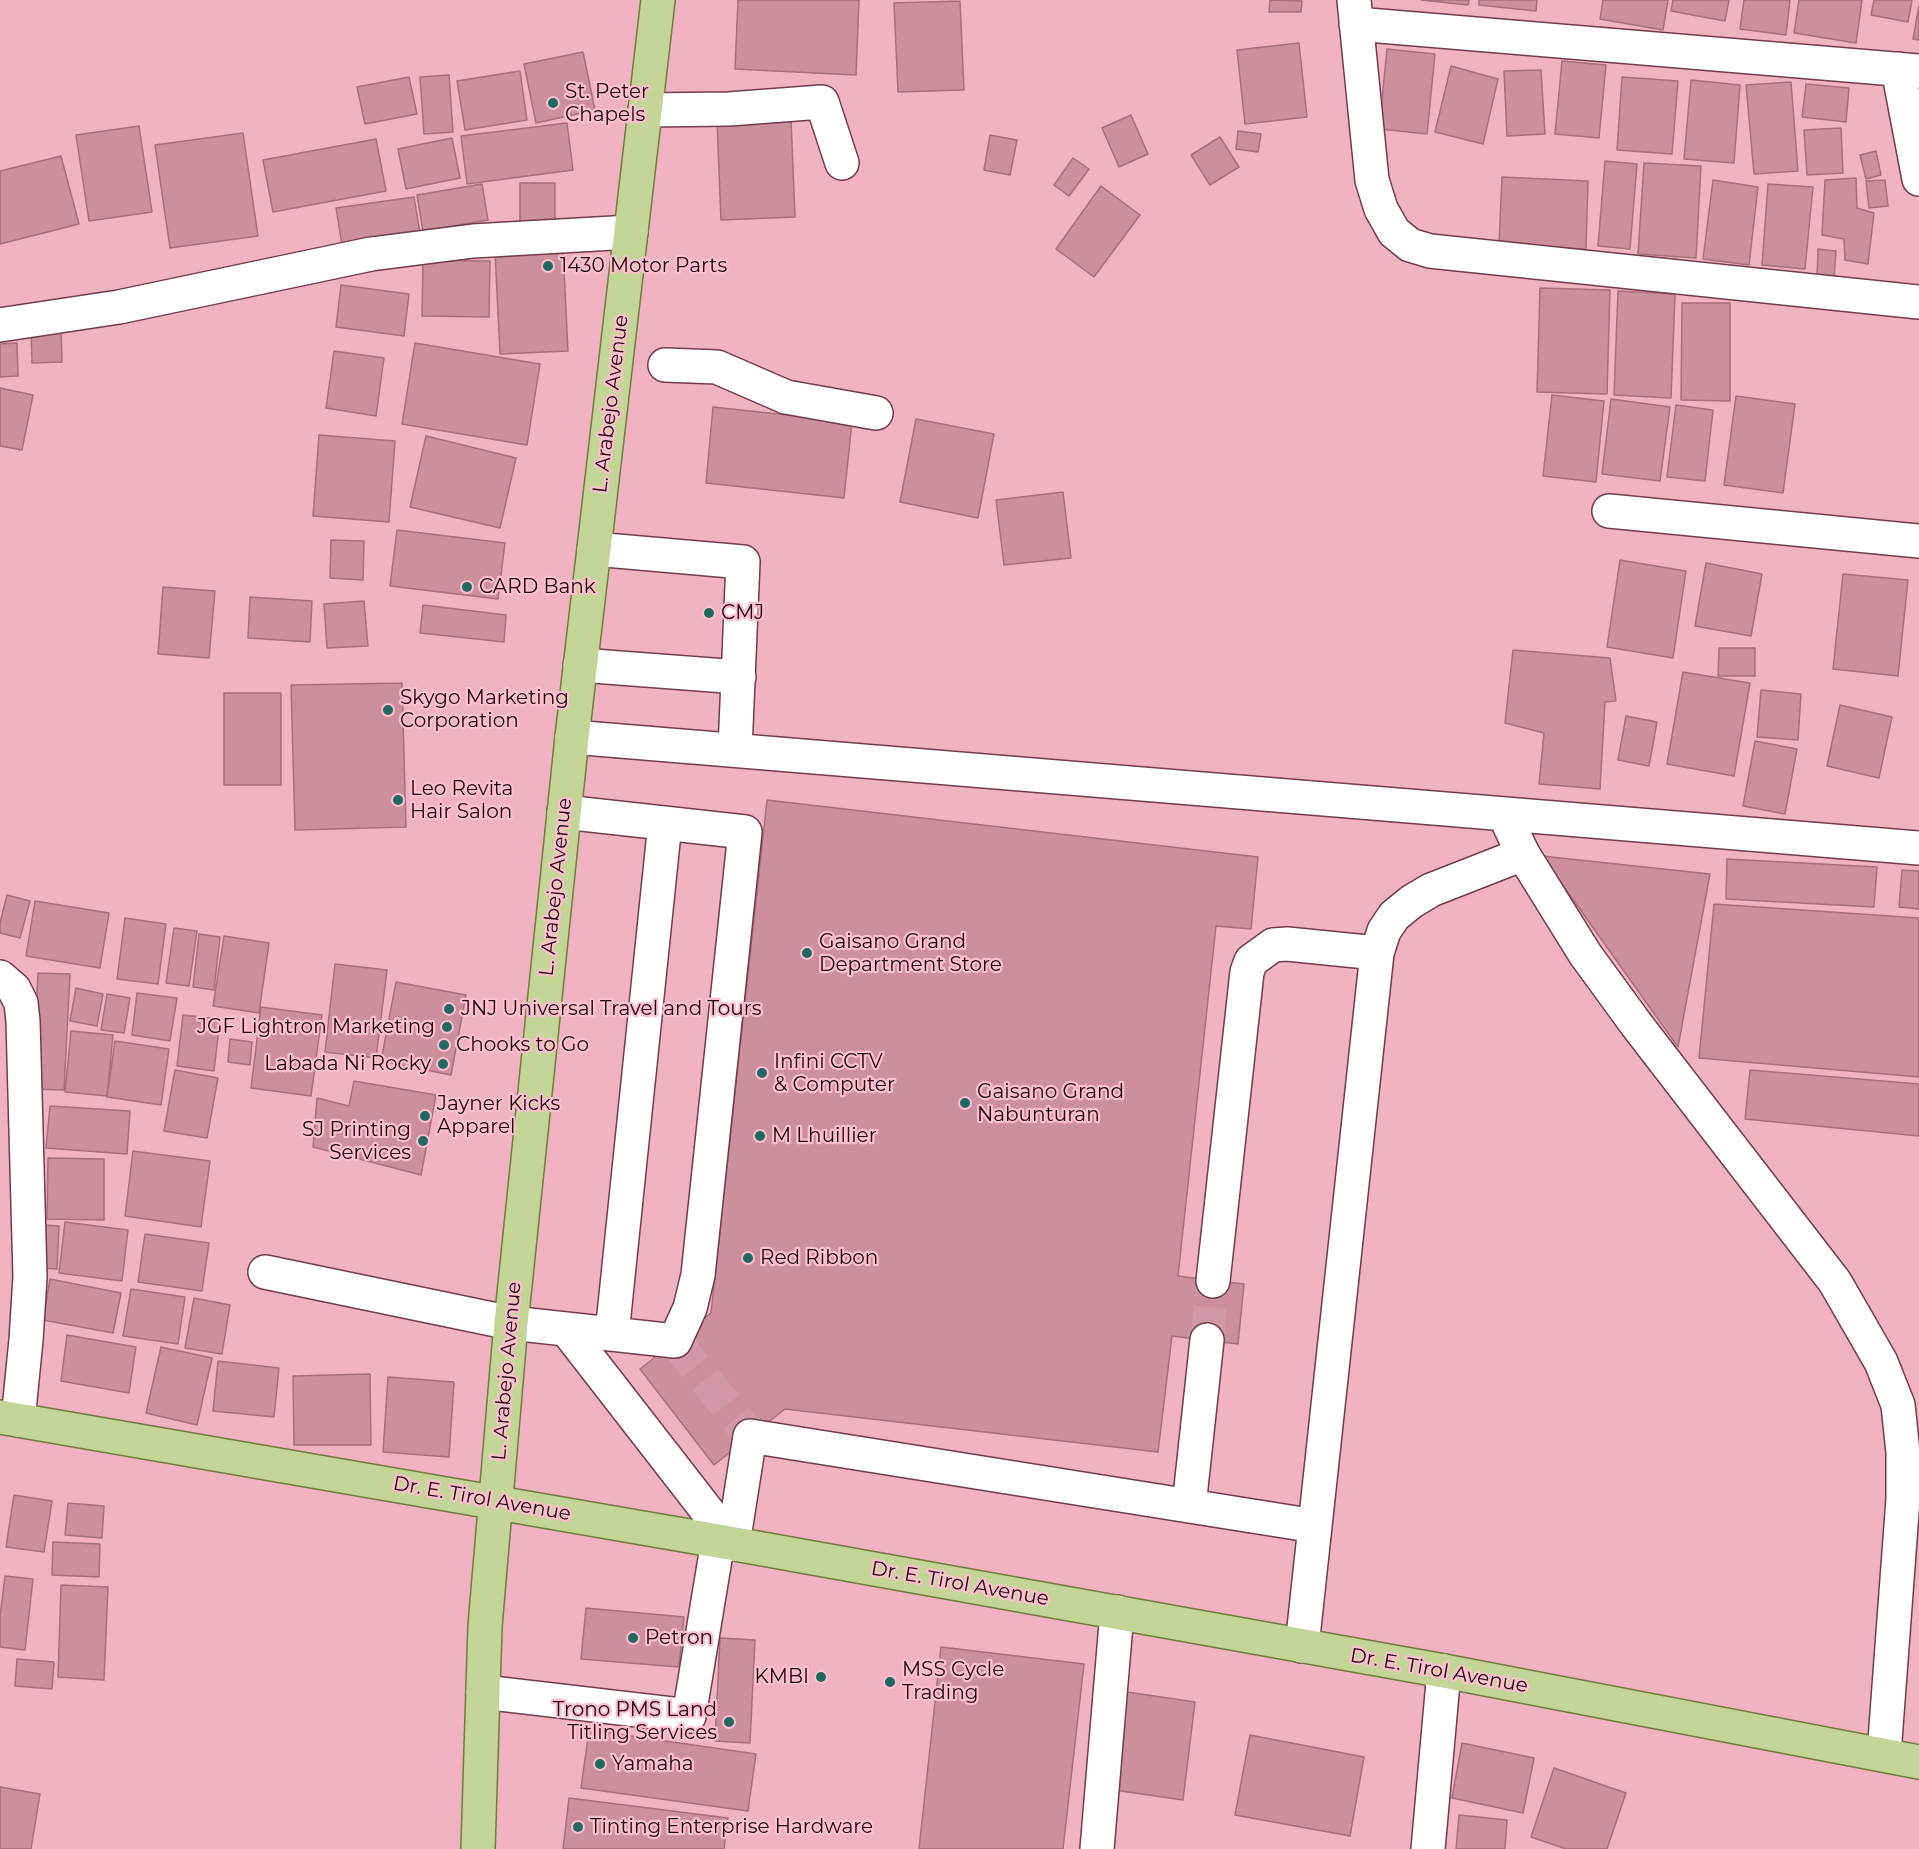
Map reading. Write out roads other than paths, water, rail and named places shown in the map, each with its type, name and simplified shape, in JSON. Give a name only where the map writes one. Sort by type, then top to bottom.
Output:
[{"type":"main road","name":"L. Arabejo Avenue","points":[[478,1849],[485,1626],[511,1323],[580,665],[658,0]]},
{"type":"main road","name":"Dr. E. Tirol Avenue","points":[[9,1418],[495,1501],[1117,1612],[1444,1671],[1919,1762]]},
{"type":"street","points":[[1919,179],[1908,70],[1355,12],[1372,180],[1381,209],[1394,232],[1410,244],[1430,250],[1919,302]]},
{"type":"street","points":[[645,110],[729,109],[822,102],[842,163]]},
{"type":"street","points":[[0,325],[118,308],[371,254],[473,241],[631,232]]},
{"type":"street","points":[[665,365],[717,367],[786,397],[876,413]]},
{"type":"street","points":[[1609,511],[1919,541]]},
{"type":"street","points":[[594,549],[743,562],[735,750]]},
{"type":"street","points":[[580,665],[739,677]]},
{"type":"street","points":[[572,737],[1919,848]]},
{"type":"street","points":[[265,1272],[511,1323],[675,1341],[690,1308],[698,1275],[745,832],[564,812]]},
{"type":"street","points":[[1503,814],[1524,854],[1585,954],[1835,1282],[1881,1362],[1898,1406],[1903,1452],[1903,1499],[1884,1754]]},
{"type":"street","points":[[612,1334],[665,823]]},
{"type":"street","points":[[1302,1646],[1377,953],[1384,931],[1394,916],[1412,902],[1431,890],[1524,854]]},
{"type":"street","points":[[1213,1281],[1247,972],[1251,962],[1273,945],[1287,944],[1377,953]]},
{"type":"street","points":[[0,977],[14,989],[21,1003],[30,1277],[26,1340],[9,1418]]},
{"type":"street","points":[[566,1329],[726,1542]]},
{"type":"street","points":[[1189,1506],[1207,1340]]},
{"type":"street","points":[[483,1692],[689,1716],[750,1436],[1315,1526]]},
{"type":"street","points":[[1097,1849],[1117,1612]]},
{"type":"street","points":[[1428,1849],[1444,1671]]},
{"type":"tunnel","points":[[1207,1340],[1213,1281]]},
{"type":"tunnel","points":[[675,1341],[750,1436]]},
{"type":"place","name":"St. Peter Chapels","points":[[553,103]]},
{"type":"place","name":"1430 Motor Parts","points":[[548,266]]},
{"type":"place","name":"CARD Bank","points":[[467,587]]},
{"type":"place","name":"CMJ","points":[[709,613]]},
{"type":"place","name":"Skygo Marketing Corporation","points":[[388,710]]},
{"type":"place","name":"Leo Revita Hair Salon","points":[[398,800]]},
{"type":"place","name":"Gaisano Grand Department Store","points":[[807,953]]},
{"type":"place","name":"JNJ Universal Travel and Tours","points":[[449,1009]]},
{"type":"place","name":"JGF Lightron Marketing","points":[[447,1027]]},
{"type":"place","name":"Chooks to Go","points":[[444,1045]]},
{"type":"place","name":"Labada Ni Rocky","points":[[443,1064]]},
{"type":"place","name":"Infini CCTV & Computer","points":[[762,1073]]},
{"type":"place","name":"Gaisano Grand Nabunturan","points":[[965,1103]]},
{"type":"place","name":"Jayner Kicks Apparel","points":[[425,1116]]},
{"type":"place","name":"M Lhuillier","points":[[760,1136]]},
{"type":"place","name":"SJ Printing Services","points":[[423,1141]]},
{"type":"place","name":"Red Ribbon","points":[[748,1258]]},
{"type":"place","name":"Petron","points":[[633,1638]]},
{"type":"place","name":"KMBI","points":[[821,1677]]},
{"type":"place","name":"MSS Cycle Trading","points":[[890,1682]]},
{"type":"place","name":"Trono PMS Land Titling Services","points":[[729,1722]]},
{"type":"place","name":"Yamaha","points":[[600,1764]]},
{"type":"place","name":"Tinting Enterprise Hardware","points":[[578,1827]]}]
